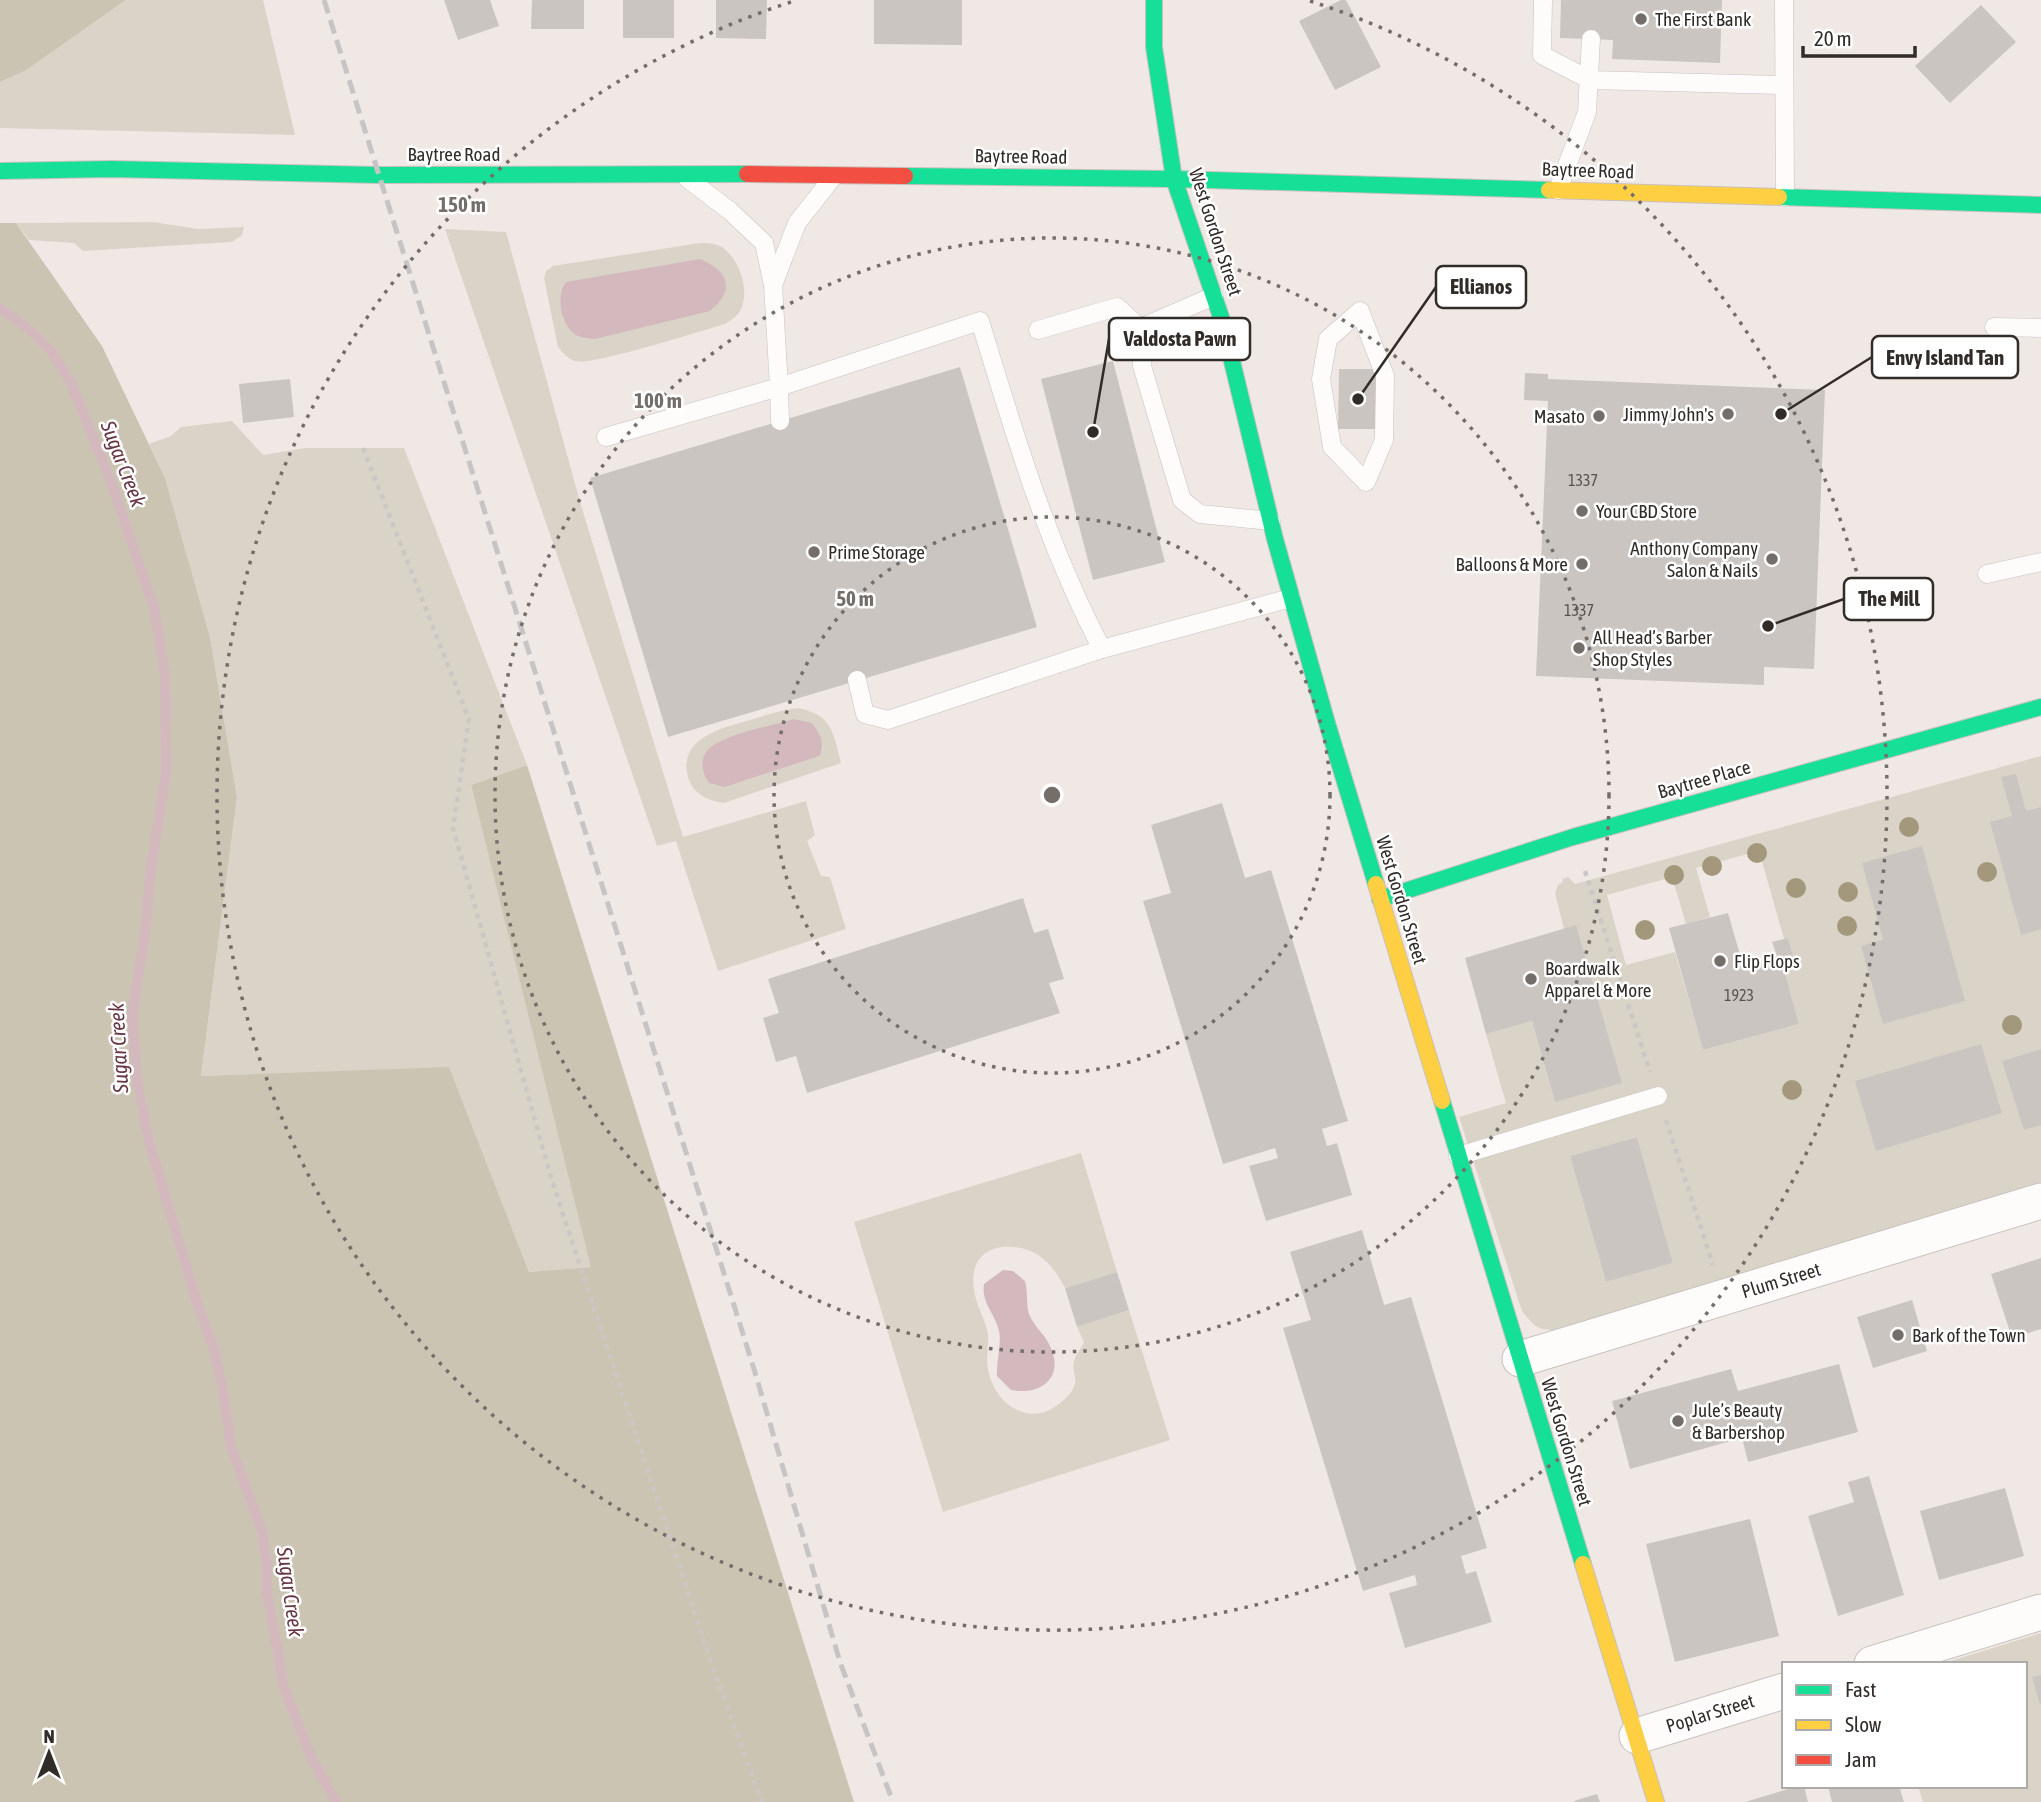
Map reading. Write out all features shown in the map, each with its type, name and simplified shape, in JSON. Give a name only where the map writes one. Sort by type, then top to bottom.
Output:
[{"type":"street","name":"West Gordon Street","points":[[1154,0],[1154,47],[1174,179],[1222,320],[1292,598],[1380,899],[1656,1802]]},
{"type":"street","name":"Baytree Road","points":[[0,171],[111,169],[378,176],[835,175],[1174,179],[2041,205]]},
{"type":"street","name":"Baytree Place","points":[[1380,899],[1573,836],[2041,707]]},
{"type":"street","name":"Plum Street","points":[[1520,1359],[2041,1201]]},
{"type":"street","points":[[1878,1662],[2041,1612]]},
{"type":"street","name":"Poplar Street","points":[[1637,1736],[1782,1692]]},
{"type":"lane","points":[[1544,0],[1542,54],[1590,80],[1784,85]]},
{"type":"lane","points":[[1784,0],[1785,197]]},
{"type":"lane","points":[[1558,190],[1587,112],[1591,39]]},
{"type":"lane","points":[[683,175],[730,211],[764,243],[773,285],[780,421]]},
{"type":"lane","points":[[773,285],[797,223],[835,175]]},
{"type":"lane","points":[[1140,328],[1214,296]]},
{"type":"lane","points":[[1038,330],[1117,307],[1140,328],[1142,366],[1182,500],[1200,514],[1271,521]]},
{"type":"lane","points":[[1360,311],[1385,376],[1384,440],[1366,482],[1332,447],[1321,379],[1328,339],[1360,311]]},
{"type":"lane","points":[[606,437],[779,387],[981,321],[1026,472],[1079,604],[1102,649]]},
{"type":"lane","points":[[1994,327],[2041,328]]},
{"type":"lane","points":[[1987,574],[2041,562]]},
{"type":"lane","points":[[858,680],[865,714],[888,720],[1102,649],[1292,598]]},
{"type":"lane","points":[[1458,1156],[1658,1096]]},
{"type":"path","points":[[363,448],[469,719],[453,828],[552,1181],[714,1671],[762,1802]]},
{"type":"shaded area","points":[[0,0],[126,0],[25,71],[0,82]]},
{"type":"shaded area","points":[[126,0],[263,0],[295,135],[0,128],[0,82],[25,71]]},
{"type":"shaded area","points":[[153,222],[198,229],[244,227],[242,235],[232,242],[83,251],[74,243],[29,240],[16,223]]},
{"type":"shaded area","points":[[0,223],[16,223],[102,346],[165,478],[210,637],[237,797],[201,1076],[449,1067],[529,1272],[591,1267],[471,785],[527,765],[854,1802],[0,1802]]},
{"type":"shaded area","points":[[445,229],[506,232],[580,502],[683,837],[806,801],[815,835],[807,841],[821,876],[830,877],[846,929],[718,971],[676,841],[657,846]]},
{"type":"shaded area","points":[[700,243],[722,247],[738,267],[744,293],[740,311],[732,319],[725,324],[647,347],[586,361],[572,360],[558,347],[544,278],[546,271],[553,266]]},
{"type":"shaded area","points":[[700,259],[717,269],[726,282],[723,296],[710,311],[595,339],[578,336],[567,326],[560,303],[566,282]]},
{"type":"shaded area","points":[[232,421],[263,455],[305,448],[404,448],[527,765],[471,785],[592,1267],[529,1272],[449,1068],[201,1076],[237,797],[210,637],[165,478],[149,444],[171,436],[181,427]]},
{"type":"shaded area","points":[[798,708],[818,715],[829,726],[841,763],[724,803],[708,799],[695,790],[689,780],[686,766],[689,754],[703,738],[726,727]],"holes":[[[793,719],[823,746],[820,756],[725,787],[706,753],[720,741]]]},
{"type":"shaded area","points":[[793,719],[812,723],[821,738],[820,756],[725,787],[709,783],[702,764],[706,752],[712,746],[733,736]]},
{"type":"shaded area","points":[[2041,756],[2041,1185],[1560,1330],[1538,1327],[1522,1311],[1459,1117],[1506,1103],[1486,1034],[1532,1021],[1555,1102],[1564,929],[1555,893],[1558,885],[1563,882],[1562,879],[1568,877],[1575,884]],"holes":[[[1759,851],[1784,939],[1788,938],[1795,963],[1783,966],[1799,1024],[1703,1050],[1675,952],[1626,965],[1607,895],[1672,877],[1686,924],[1710,917],[1696,868]],[[1637,1137],[1673,1263],[1606,1282],[1570,1156]]]},
{"type":"shaded area","points":[[1081,1153],[1117,1272],[1065,1288],[1051,1266],[1031,1251],[1002,1247],[985,1254],[979,1260],[973,1277],[976,1299],[988,1334],[988,1372],[997,1391],[1011,1407],[1030,1414],[1045,1412],[1064,1400],[1074,1387],[1074,1361],[1084,1342],[1077,1327],[1129,1310],[1170,1440],[943,1512],[854,1222]]},
{"type":"shaded area","points":[[1003,1270],[1013,1271],[1025,1281],[1029,1314],[1048,1342],[1054,1357],[1052,1375],[1047,1382],[1032,1390],[1011,1390],[997,1376],[999,1331],[986,1302],[984,1284]]},
{"type":"shaded area","points":[[2041,1633],[2041,1802],[1923,1802],[1919,1788],[2027,1788],[2027,1662],[1947,1662]]},
{"type":"building","points":[[444,0],[490,0],[499,26],[458,40]]},
{"type":"building","points":[[532,0],[584,0],[584,29],[531,29]]},
{"type":"building","points":[[623,0],[674,0],[674,38],[623,38]]},
{"type":"building","points":[[716,0],[767,0],[766,39],[716,38]]},
{"type":"building","points":[[874,0],[962,0],[962,45],[874,44]]},
{"type":"building","points":[[1346,0],[1381,67],[1335,90],[1299,21]]},
{"type":"building","name":"The First Bank","points":[[1561,0],[1722,0],[1720,63],[1612,59],[1613,40],[1560,38]]},
{"type":"building","points":[[1981,5],[2016,42],[1950,103],[1915,66]]},
{"type":"building","points":[[1113,361],[1165,562],[1093,580],[1041,379]]},
{"type":"building","name":"Prime Storage","points":[[960,367],[1037,627],[668,737],[590,478]]},
{"type":"building","points":[[1339,369],[1377,369],[1376,429],[1338,429]]},
{"type":"building","points":[[1525,373],[1548,374],[1548,379],[1825,390],[1814,669],[1764,667],[1764,685],[1536,676],[1548,401],[1524,400]]},
{"type":"building","points":[[290,379],[294,417],[243,423],[239,384]]},
{"type":"building","points":[[2016,774],[2026,811],[2041,807],[2041,929],[2021,935],[1990,822],[2012,816],[2001,777]]},
{"type":"building","points":[[1222,803],[1245,878],[1271,870],[1348,1121],[1322,1129],[1327,1146],[1337,1143],[1352,1195],[1266,1221],[1249,1166],[1278,1158],[1275,1148],[1223,1164],[1143,901],[1171,893],[1151,825]]},
{"type":"building","points":[[1922,846],[1965,1001],[1883,1024],[1861,946],[1883,940],[1862,863]]},
{"type":"building","points":[[1023,898],[1034,933],[1048,929],[1064,979],[1049,983],[1060,1013],[807,1093],[796,1056],[776,1062],[763,1018],[779,1013],[768,979]]},
{"type":"building","points":[[1728,913],[1743,965],[1777,956],[1772,942],[1788,938],[1795,963],[1783,966],[1799,1024],[1703,1050],[1669,928]]},
{"type":"building","points":[[1576,925],[1622,1083],[1555,1102],[1532,1021],[1486,1034],[1465,958]]},
{"type":"building","points":[[1981,1044],[2002,1113],[1876,1151],[1855,1081]]},
{"type":"building","points":[[2041,1049],[2041,1125],[2024,1130],[2002,1061]]},
{"type":"building","points":[[1637,1137],[1673,1263],[1606,1282],[1570,1156]]},
{"type":"building","points":[[1362,1230],[1384,1305],[1411,1297],[1487,1548],[1461,1556],[1466,1574],[1476,1571],[1492,1622],[1405,1648],[1389,1593],[1417,1585],[1415,1575],[1363,1591],[1283,1328],[1311,1320],[1290,1252]]},
{"type":"building","points":[[2041,1258],[2041,1329],[2012,1338],[1991,1274]]},
{"type":"building","points":[[1117,1272],[1129,1310],[1077,1327],[1065,1288]]},
{"type":"building","points":[[1912,1300],[1927,1351],[1873,1368],[1857,1317]]},
{"type":"building","points":[[1839,1364],[1858,1432],[1748,1462],[1742,1438],[1630,1469],[1612,1401],[1731,1369],[1738,1391]]},
{"type":"building","points":[[1869,1476],[1904,1595],[1838,1616],[1808,1516],[1854,1502],[1848,1482]]},
{"type":"building","points":[[2005,1488],[2024,1556],[1939,1580],[1920,1511]]},
{"type":"building","points":[[1750,1519],[1779,1636],[1675,1662],[1646,1544]]},
{"type":"building","points":[[2041,1675],[2041,1704],[2040,1705],[2032,1677]]},
{"type":"building","points":[[1791,1788],[1804,1788],[1808,1802],[1745,1802]]},
{"type":"building","points":[[1828,1788],[1900,1788],[1904,1802],[1832,1802]]},
{"type":"building","points":[[1597,1794],[1600,1802],[1574,1802],[1574,1801]]},
{"type":"waterway","name":"Sugar Creek","points":[[0,308],[29,329],[51,351],[70,381],[110,479],[154,608],[165,673],[166,774],[132,1014],[137,1080],[150,1145],[215,1353],[231,1447],[262,1531],[267,1563],[267,1592],[284,1687],[312,1759],[336,1802]]},
{"type":"railway","points":[[324,0],[754,1369],[840,1662],[893,1802]]},
{"type":"traffic: fast","points":[[1154,0],[1154,47],[1174,179],[1222,320],[1275,539],[1376,884]]},
{"type":"traffic: fast","points":[[0,171],[111,169],[378,175],[747,174]]},
{"type":"traffic: fast","points":[[905,176],[1174,179],[1549,190]]},
{"type":"traffic: fast","points":[[1779,197],[2041,205]]},
{"type":"traffic: fast","points":[[1380,899],[1573,837],[2041,707]]},
{"type":"traffic: fast","points":[[1442,1101],[1583,1564]]},
{"type":"traffic: slow","points":[[1549,190],[1779,197]]},
{"type":"traffic: slow","points":[[1376,884],[1442,1101]]},
{"type":"traffic: slow","points":[[1583,1564],[1656,1802]]},
{"type":"traffic: jam","points":[[747,174],[905,176]]},
{"type":"place","name":"The First Bank","points":[[1641,19]]},
{"type":"place","name":"Ellianos","points":[[1358,399]]},
{"type":"place","name":"Jimmy John's","points":[[1728,414]]},
{"type":"place","name":"Envy Island Tan","points":[[1781,414]]},
{"type":"place","name":"Masato","points":[[1599,416]]},
{"type":"place","name":"Valdosta Pawn","points":[[1093,432]]},
{"type":"place","name":"Your CBD Store","points":[[1582,511]]},
{"type":"place","name":"Prime Storage","points":[[814,552]]},
{"type":"place","name":"Anthony Company Salon & Nails","points":[[1772,559]]},
{"type":"place","name":"Balloons & More","points":[[1582,564]]},
{"type":"place","name":"The Mill","points":[[1768,626]]},
{"type":"place","name":"All Head’s Barber Shop Styles","points":[[1579,648]]},
{"type":"place","name":"Flip Flops","points":[[1720,961]]},
{"type":"place","name":"Boardwalk Apparel & More","points":[[1531,979]]},
{"type":"place","name":"Bark of the Town","points":[[1898,1335]]},
{"type":"place","name":"Jule’s Beauty & Barbershop","points":[[1678,1421]]}]
